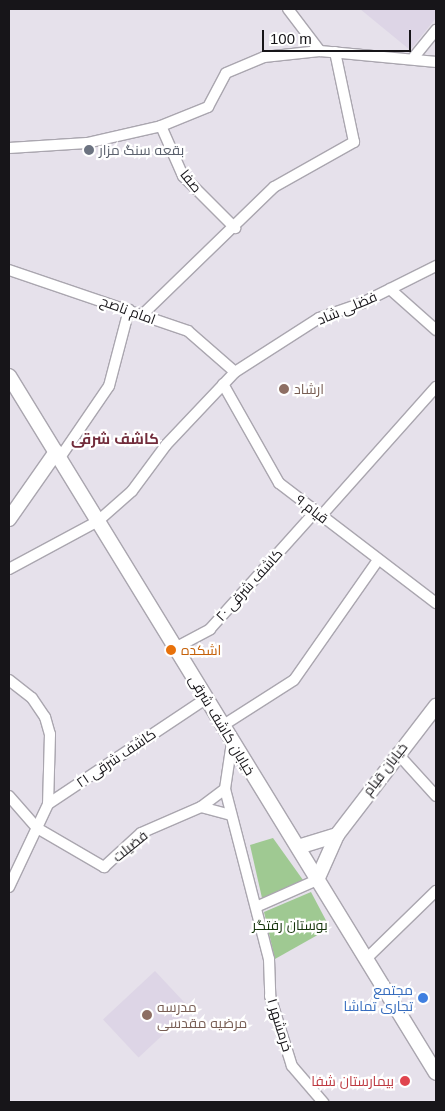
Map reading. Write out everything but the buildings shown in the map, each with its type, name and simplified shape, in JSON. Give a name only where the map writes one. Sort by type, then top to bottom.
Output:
[{"type":"main road","name":"خیابان کاشف شرقی","points":[[9,376],[436,1073]]},
{"type":"main road","points":[[9,519],[43,471],[60,460]]},
{"type":"main road","name":"خیابان قیام","points":[[317,880],[337,835],[397,753],[436,706]]},
{"type":"main road","points":[[298,847],[337,835]]},
{"type":"street","points":[[288,9],[320,51]]},
{"type":"street","points":[[414,57],[436,30]]},
{"type":"street","points":[[9,148],[87,144],[161,126],[208,107],[226,73],[247,63],[320,51],[414,57],[436,62]]},
{"type":"street","points":[[142,315],[235,228],[274,187],[354,142],[336,52]]},
{"type":"street","name":"صفا","points":[[161,126],[183,176],[235,228]]},
{"type":"street","name":"فضلی شاد","points":[[9,570],[56,547],[98,521],[132,492],[166,445],[235,372],[320,318],[390,290],[436,266]]},
{"type":"street","name":"امام ناصح","points":[[9,270],[188,331],[235,372]]},
{"type":"street","points":[[390,290],[436,330]]},
{"type":"street","points":[[60,460],[108,386],[129,310]]},
{"type":"street","name":"قیام ۹","points":[[222,384],[279,483],[436,603]]},
{"type":"street","name":"کاشف شرقی ۲۰","points":[[175,648],[210,629],[436,387]]},
{"type":"street","points":[[222,726],[294,680],[378,560]]},
{"type":"street","points":[[9,680],[32,698],[45,717],[50,734],[48,804],[9,887]]},
{"type":"street","name":"کاشف شرقی ۲۱","points":[[48,804],[206,698]]},
{"type":"street","points":[[232,742],[225,789],[230,815],[256,907],[317,880]]},
{"type":"street","points":[[397,753],[436,796]]},
{"type":"street","name":"فضیلت","points":[[37,828],[104,867],[141,833],[201,808],[225,789]]},
{"type":"street","points":[[9,796],[37,828]]},
{"type":"street","points":[[201,808],[230,815]]},
{"type":"street","points":[[366,959],[436,891]]},
{"type":"street","name":"خرمشهر ۱","points":[[256,907],[268,960],[270,996],[292,1066],[323,1102]]},
{"type":"shaded area","points":[[360,9],[436,9],[436,18],[410,50]]},
{"type":"shaded area","name":"مدرسه مرضیه مقدسی","points":[[155,971],[190,1009],[139,1057],[103,1019]]},
{"type":"green space","name":"بوستان رفتگر","points":[[273,838],[303,880],[262,898],[250,845]]},
{"type":"green space","name":"بوستان رفتگر","points":[[311,892],[330,928],[275,959],[264,912]]},
{"type":"place","name":"بقعه سنگ مزار","points":[[89,150]]},
{"type":"place","name":"ارشاد","points":[[284,389]]},
{"type":"place","name":"اشکده","points":[[171,650]]},
{"type":"place","name":"مجتمع تجاری تماشا","points":[[423,998]]},
{"type":"place","name":"مدرسه مرضیه مقدسی","points":[[147,1015]]},
{"type":"place","name":"بیمارستان شفا","points":[[405,1081]]},
{"type":"district","name":"کاشف شرقی","points":[[115,439]]}]
